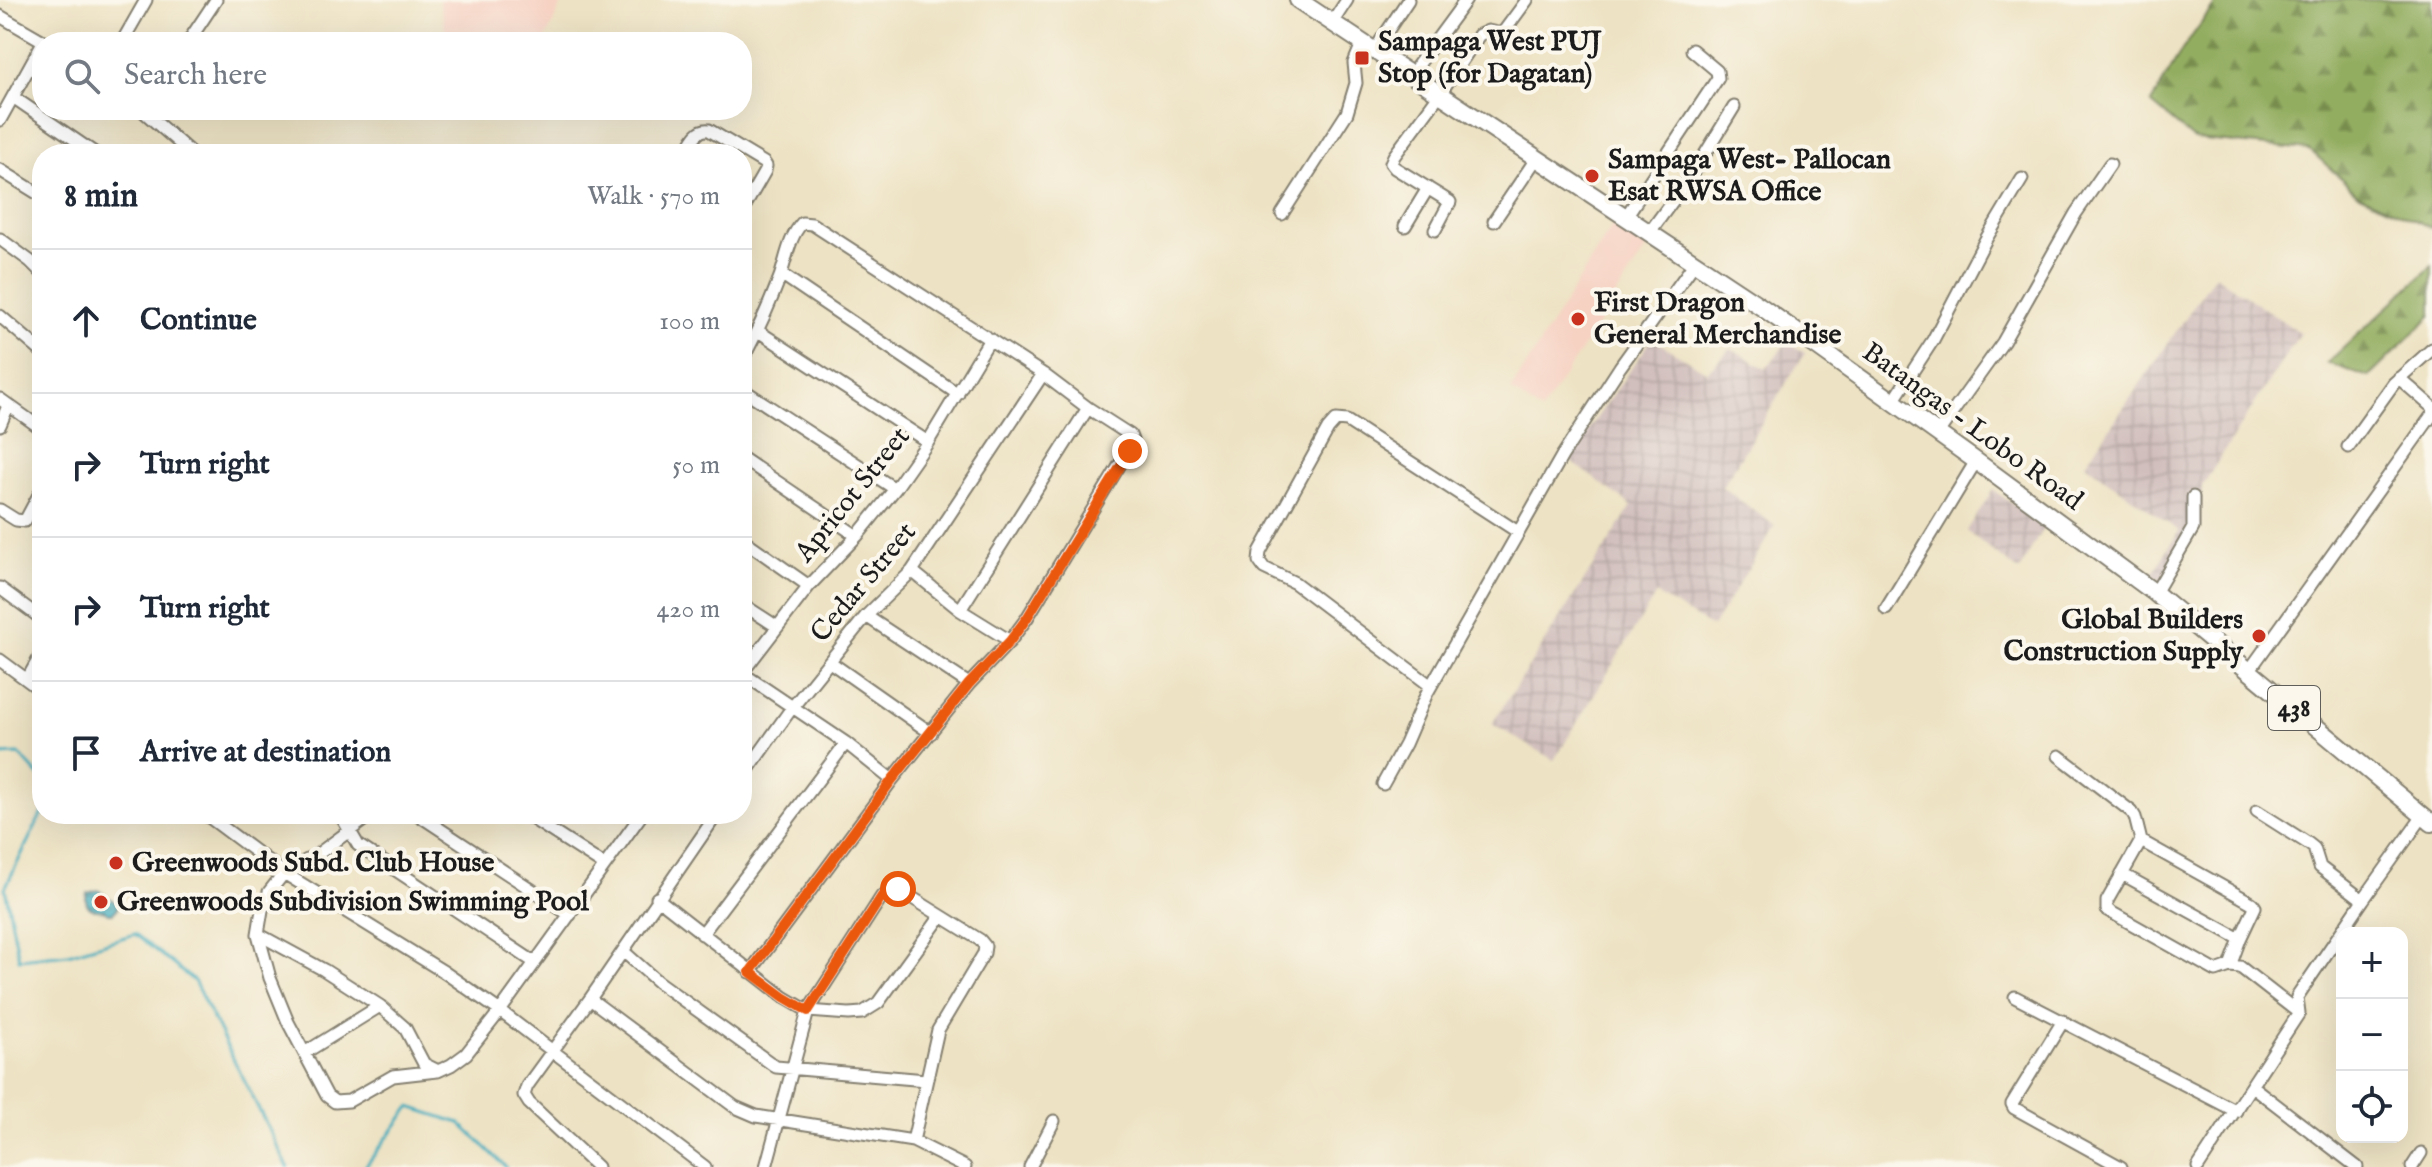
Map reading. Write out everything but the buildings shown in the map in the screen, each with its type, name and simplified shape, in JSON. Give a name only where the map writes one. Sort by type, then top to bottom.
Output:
[{"type":"main road","name":"Batangas - Lobo Road","points":[[1298,0],[1798,332],[1976,461],[2155,593],[2428,820]]},
{"type":"street","points":[[128,32],[146,0]]},
{"type":"street","points":[[195,32],[216,0]]},
{"type":"street","points":[[1332,23],[1347,0]]},
{"type":"street","points":[[1282,214],[1347,113],[1356,83],[1354,63],[1408,0]]},
{"type":"street","points":[[1410,76],[1466,0]]},
{"type":"street","points":[[1435,230],[1450,202],[1391,163],[1479,35],[1488,31],[1502,34],[1527,0]]},
{"type":"street","points":[[0,16],[32,35]]},
{"type":"street","points":[[1625,218],[1718,78],[1717,71],[1692,50]]},
{"type":"street","points":[[0,120],[32,62]]},
{"type":"street","points":[[13,97],[32,110]]},
{"type":"street","points":[[1649,233],[1696,169],[1734,107]]},
{"type":"street","points":[[46,120],[81,144]]},
{"type":"street","points":[[154,120],[181,144]]},
{"type":"street","points":[[691,144],[698,132],[704,129],[732,144]]},
{"type":"street","points":[[752,156],[766,166],[752,194]]},
{"type":"street","points":[[1494,221],[1536,159]]},
{"type":"street","points":[[1937,434],[2003,342],[2076,213],[2110,164]]},
{"type":"street","points":[[0,170],[32,190]]},
{"type":"street","points":[[1892,403],[1933,340],[1986,239],[2022,179]]},
{"type":"street","points":[[1405,226],[1428,188]]},
{"type":"street","points":[[750,972],[892,780],[969,684],[1010,641],[1133,443],[1130,435],[1043,374],[812,224],[802,223],[795,230],[781,274],[752,342]]},
{"type":"street","points":[[0,239],[32,263]]},
{"type":"street","points":[[1383,784],[1431,686],[1562,456],[1620,367],[1694,264]]},
{"type":"street","points":[[781,274],[958,394]]},
{"type":"street","points":[[0,316],[32,343]]},
{"type":"street","points":[[758,331],[928,442]]},
{"type":"street","name":"Apricot Street","points":[[752,659],[809,586],[857,536],[895,489],[928,442],[990,339]]},
{"type":"street","points":[[2348,447],[2399,378],[2432,349]]},
{"type":"street","name":"Cedar Street","points":[[752,764],[791,709],[866,616],[912,571],[1043,374]]},
{"type":"street","points":[[2399,378],[2432,407]]},
{"type":"street","points":[[752,396],[895,489]]},
{"type":"street","points":[[0,425],[4,402],[32,422]]},
{"type":"street","points":[[960,610],[1088,408]]},
{"type":"street","points":[[2249,671],[2432,415]]},
{"type":"street","points":[[1431,686],[1295,583],[1264,568],[1259,561],[1260,552],[1328,429],[1336,420],[1347,421],[1518,532]]},
{"type":"street","points":[[1886,609],[1976,461]]},
{"type":"street","points":[[752,465],[857,536]]},
{"type":"street","points":[[2155,593],[2193,528],[2193,497]]},
{"type":"street","points":[[0,510],[16,520],[25,521],[32,508]]},
{"type":"street","points":[[752,546],[809,586]]},
{"type":"street","points":[[912,571],[960,610],[1010,641]]},
{"type":"street","points":[[0,588],[32,612]]},
{"type":"street","points":[[752,610],[776,626]]},
{"type":"street","points":[[866,616],[969,684]]},
{"type":"street","points":[[0,660],[32,684]]},
{"type":"street","points":[[830,662],[931,733]]},
{"type":"street","points":[[27,680],[32,671]]},
{"type":"street","points":[[752,680],[846,743],[892,780]]},
{"type":"street","points":[[702,934],[846,743]]},
{"type":"street","points":[[2059,756],[2135,817],[2141,841],[2107,901],[2107,910],[2209,968],[2216,971],[2230,966],[2240,967],[2299,1013]]},
{"type":"street","points":[[2257,811],[2314,848],[2320,867],[2363,900]]},
{"type":"street","points":[[2198,1167],[2299,1013],[2297,997],[2363,900],[2428,820]]},
{"type":"street","points":[[218,824],[284,873],[444,972],[500,1011],[705,1167]]},
{"type":"street","points":[[346,824],[358,845],[534,962]]},
{"type":"street","points":[[359,824],[318,854],[284,873],[269,892],[258,934],[270,978],[288,1022],[327,1096],[335,1102],[349,1101],[393,1076],[438,1071],[466,1054],[570,915],[631,824]]},
{"type":"street","points":[[432,824],[570,915]]},
{"type":"street","points":[[540,824],[604,865]]},
{"type":"street","points":[[597,1167],[524,1095],[527,1086],[710,824]]},
{"type":"street","points":[[2141,841],[2255,907],[2230,966]]},
{"type":"street","points":[[2122,874],[2240,939]]},
{"type":"street","points":[[766,1167],[808,1011],[882,896],[898,889],[985,946],[984,953],[938,1030],[913,1141]]},
{"type":"street","points":[[657,898],[750,972],[808,1011],[862,1013],[878,1003],[941,916]]},
{"type":"street","points":[[258,934],[324,970],[380,1006],[405,1028],[424,1064],[438,1071]]},
{"type":"street","points":[[623,951],[658,982],[776,1067],[926,1080]]},
{"type":"street","points":[[2015,997],[2236,1111]]},
{"type":"street","points":[[590,999],[735,1107],[756,1116],[913,1141],[965,1167]]},
{"type":"street","points":[[306,1052],[380,1006]]},
{"type":"street","points":[[2063,1021],[2012,1104],[2014,1108],[2121,1167]]},
{"type":"street","points":[[2253,1087],[2344,1163],[2357,1167]]},
{"type":"street","points":[[1030,1167],[1054,1121]]},
{"type":"street","points":[[2412,1167],[2421,1153]]},
{"type":"shaded area","points":[[439,0],[564,0],[549,32],[446,32]]},
{"type":"shaded area","name":"First Dragon General Merchandise","points":[[1613,225],[1647,248],[1541,412],[1511,390]]},
{"type":"shaded area","points":[[2215,275],[2300,333],[2202,486],[2198,528],[2166,585],[2152,575],[2179,531],[2085,464]]},
{"type":"shaded area","points":[[1652,339],[1707,372],[1731,348],[1766,369],[1787,342],[1805,353],[1722,487],[1775,526],[1712,627],[1656,594],[1554,760],[1492,724],[1632,506],[1568,459]]},
{"type":"shaded area","points":[[1993,490],[2044,526],[2019,571],[1967,531]]},
{"type":"green space","points":[[2218,0],[2432,0],[2432,228],[2359,195],[2310,150],[2194,139],[2151,103],[2182,50]]},
{"type":"green space","points":[[2432,266],[2432,315],[2369,377],[2327,363]]},
{"type":"water","name":"Greenwoods Subdivision Swimming Pool","points":[[98,890],[118,904],[113,913],[87,905],[87,893]]},
{"type":"waterway","points":[[0,755],[19,754],[32,768]]},
{"type":"waterway","points":[[37,824],[5,888],[19,959],[68,954],[135,934],[194,981],[288,1167]]},
{"type":"waterway","points":[[365,1167],[410,1107],[460,1123],[506,1167]]},
{"type":"place","name":"Sampaga West PUJ Stop (for Dagatan)","points":[[1362,58]]},
{"type":"place","name":"Sampaga West- Pallocan Esat RWSA Office","points":[[1592,176]]},
{"type":"place","name":"First Dragon General Merchandise","points":[[1578,319]]},
{"type":"place","name":"Global Builders Construction Supply","points":[[2259,636]]},
{"type":"place","name":"Greenwoods Subd. Club House","points":[[116,863]]},
{"type":"place","name":"Greenwoods Subdivision Swimming Pool","points":[[101,902]]},
{"type":"route","points":[[898,889],[882,896],[808,1011],[750,972],[892,780],[1027,618],[1130,451]]}]
